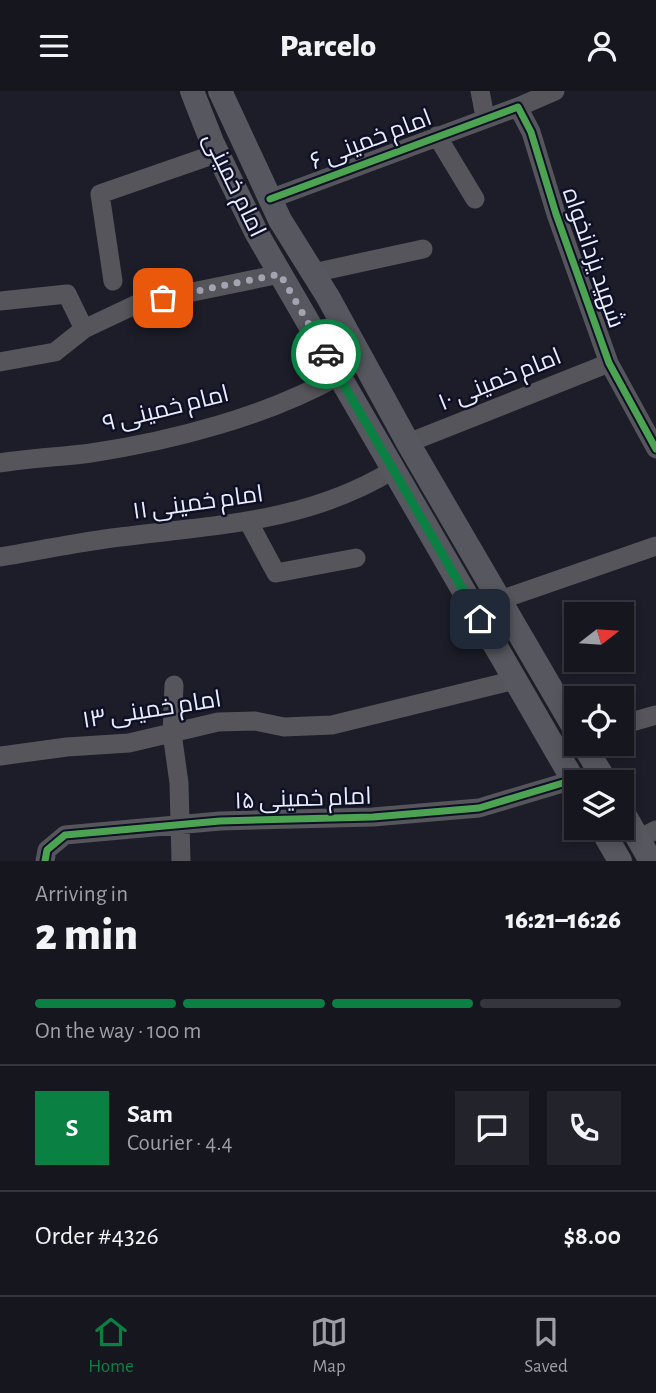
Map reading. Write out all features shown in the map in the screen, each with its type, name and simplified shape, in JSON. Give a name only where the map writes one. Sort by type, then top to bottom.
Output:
[{"type":"main road","name":"امام خمینی","points":[[192,91],[218,153],[280,274],[567,770]]},
{"type":"main road","name":"امام خمینی","points":[[220,91],[270,199],[564,710]]},
{"type":"main road","points":[[303,314],[328,297]]},
{"type":"main road","points":[[634,822],[647,835],[651,861]]},
{"type":"main road","points":[[608,840],[620,861]]},
{"type":"street","points":[[480,91],[485,117],[518,107],[555,91]]},
{"type":"street","name":"شهید یزدانخواه","points":[[518,107],[531,132],[556,214],[610,363],[656,449]]},
{"type":"street","name":"امام خمینی ۶","points":[[270,199],[485,117]]},
{"type":"street","points":[[437,136],[475,199]]},
{"type":"street","points":[[113,281],[100,194],[218,153]]},
{"type":"street","points":[[313,273],[423,249]]},
{"type":"street","points":[[0,362],[55,352],[84,329],[139,303],[280,274]]},
{"type":"street","points":[[0,301],[67,293],[84,329]]},
{"type":"street","name":"امام خمینی ۱۰","points":[[408,443],[610,363]]},
{"type":"street","name":"امام خمینی ۹","points":[[0,463],[94,452],[155,441],[286,401],[338,376]]},
{"type":"street","name":"امام خمینی ۱۱","points":[[0,557],[105,539],[286,516],[359,491],[393,470]]},
{"type":"street","points":[[248,521],[276,573],[356,558]]},
{"type":"street","points":[[500,600],[656,546]]},
{"type":"street","name":"امام خمینی ۱۳","points":[[0,756],[67,747],[129,743],[218,722],[255,721],[284,727],[332,725],[515,680]]},
{"type":"street","points":[[174,685],[172,733],[179,783],[181,861]]},
{"type":"street","points":[[634,721],[656,715]]},
{"type":"street","name":"امام خمینی ۱۵","points":[[45,861],[47,850],[65,835],[179,825],[373,817],[479,808],[564,785]]},
{"type":"cycle path","points":[[270,199],[518,107],[531,132],[556,214],[609,363],[656,449]]},
{"type":"cycle path","points":[[45,861],[47,850],[65,835],[220,821],[373,817],[479,808],[564,783]]},
{"type":"way so far","points":[[163,298],[280,274],[326,354]]},
{"type":"route","points":[[326,354],[480,619]]}]
